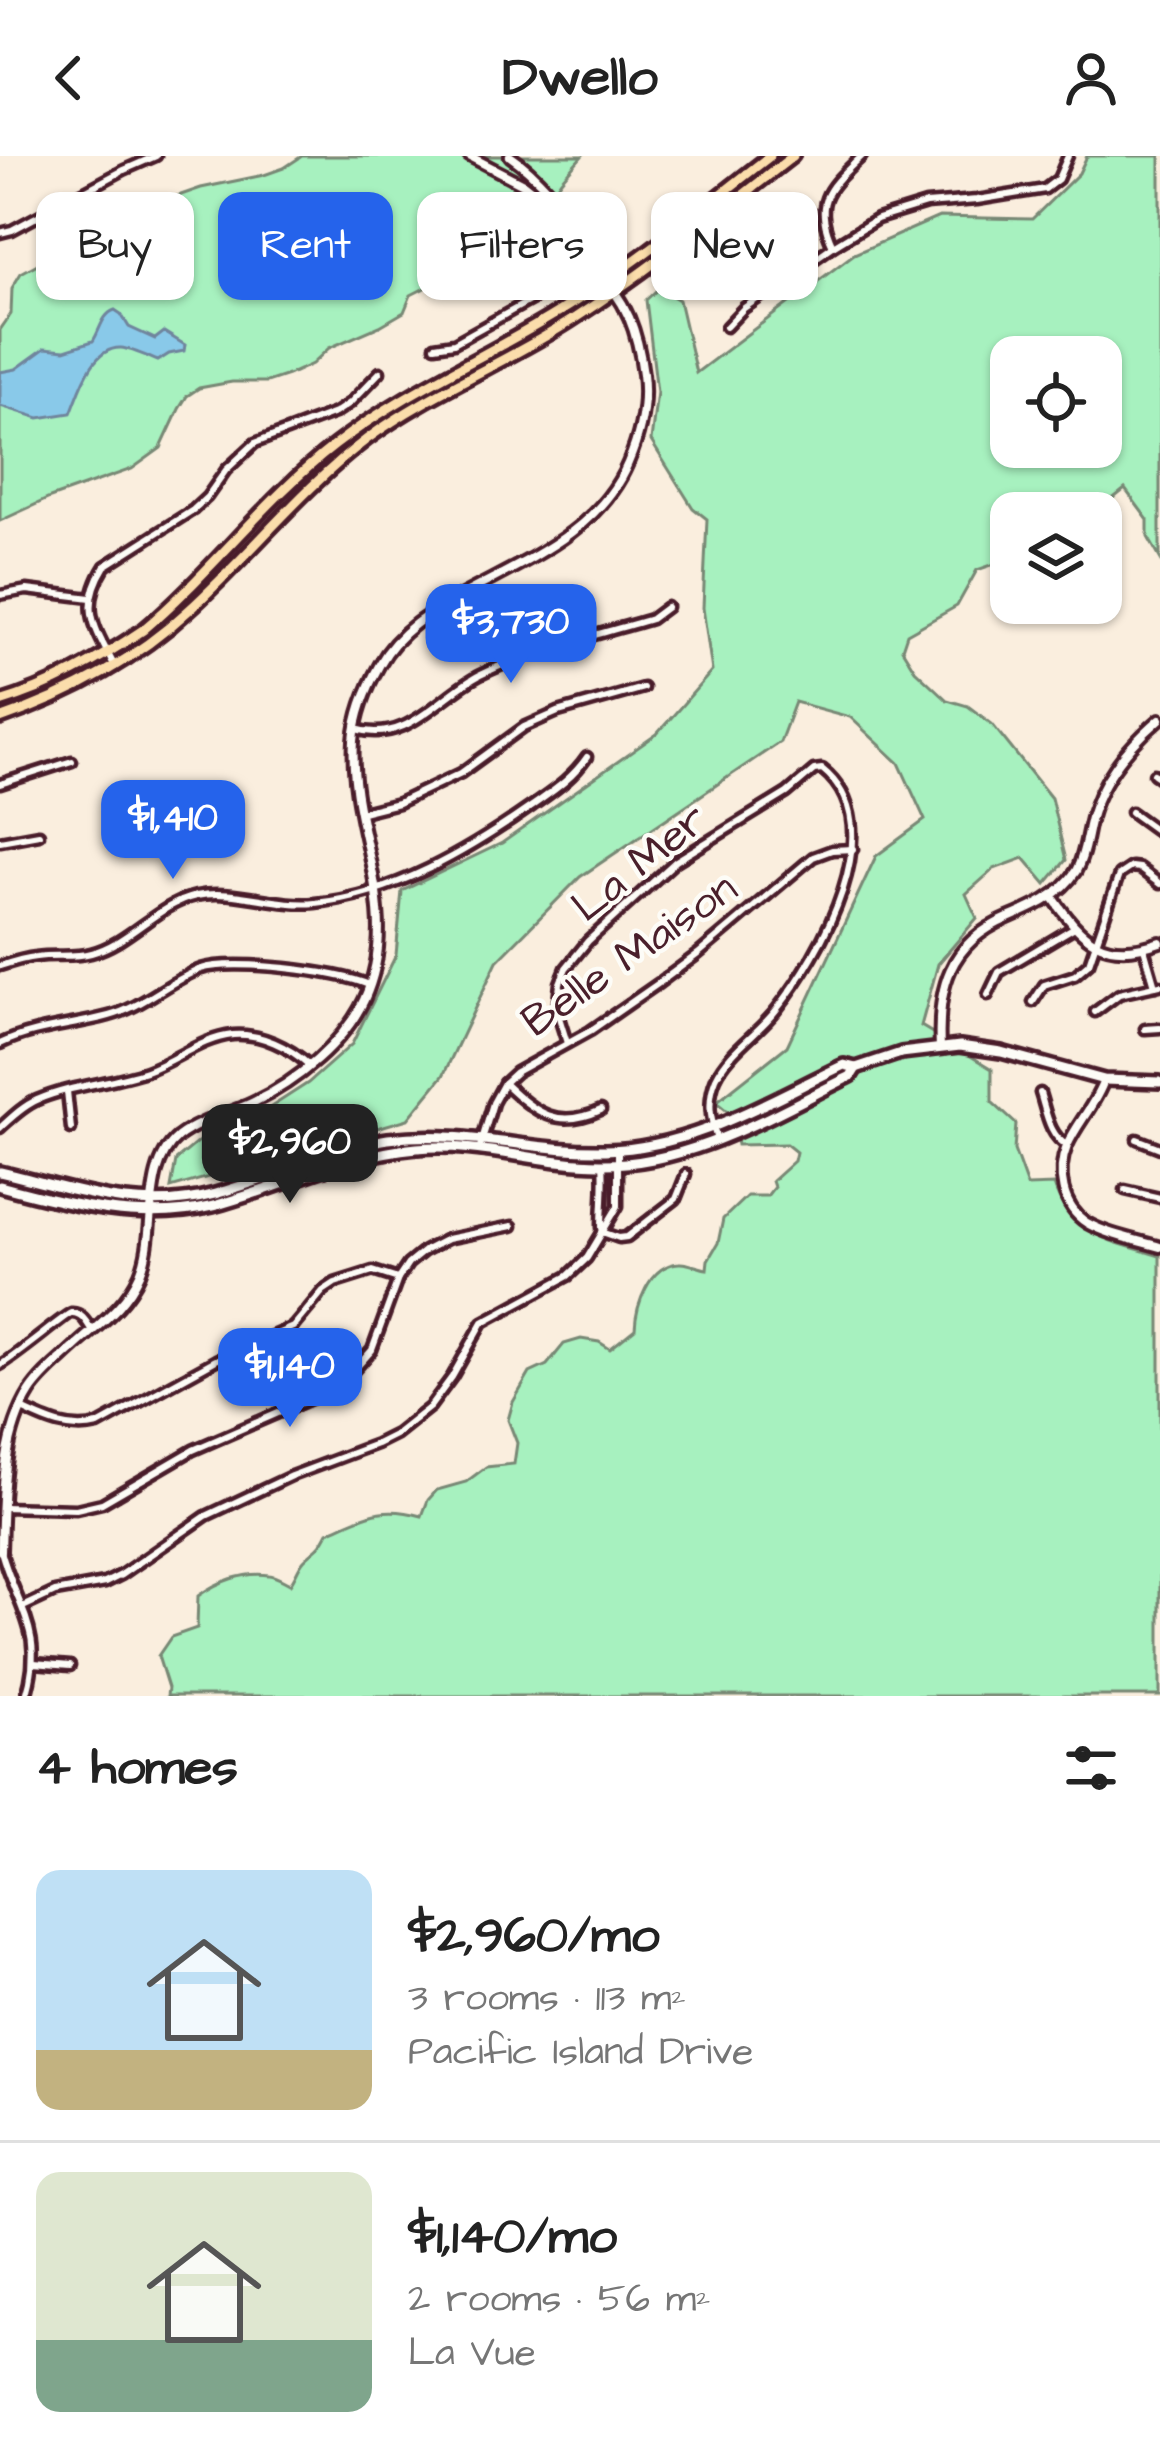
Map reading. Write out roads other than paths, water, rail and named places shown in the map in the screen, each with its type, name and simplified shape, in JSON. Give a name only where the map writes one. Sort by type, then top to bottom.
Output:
[{"type":"main road","points":[[627,265],[770,156]]},
{"type":"main road","points":[[627,281],[793,156]]},
{"type":"main road","points":[[0,703],[57,682],[108,654],[155,620],[304,472],[354,430],[578,300]]},
{"type":"main road","points":[[0,719],[115,667],[146,646],[368,438],[532,345],[600,300]]},
{"type":"main road","points":[[480,1144],[602,1150],[653,1146],[712,1127],[844,1064],[856,1068],[901,1053],[960,1046],[1104,1080],[1160,1082]]},
{"type":"main road","points":[[0,1186],[86,1206],[153,1209],[209,1196],[381,1140],[430,1134],[603,1164],[618,1162],[717,1141],[851,1076],[856,1068]]},
{"type":"main road","points":[[0,1172],[153,1209]]},
{"type":"street","points":[[0,232],[156,156]]},
{"type":"street","points":[[470,156],[534,192]]},
{"type":"street","points":[[509,156],[539,179],[547,192]]},
{"type":"street","points":[[833,246],[822,219],[825,198],[862,156]]},
{"type":"street","points":[[726,327],[744,308],[878,219],[926,204],[1045,189],[1058,178],[1068,156]]},
{"type":"street","points":[[435,346],[454,343],[531,300]]},
{"type":"street","points":[[26,1696],[34,1663],[31,1627],[1,1551],[2,1477],[22,1409],[41,1378],[132,1291],[148,1248],[158,1168],[177,1138],[257,1100],[309,1066],[338,1038],[364,1000],[379,942],[380,909],[354,765],[356,729],[373,676],[399,637],[432,611],[569,535],[594,515],[624,472],[640,426],[645,392],[634,326],[619,300]]},
{"type":"street","points":[[115,667],[91,619],[91,598],[105,566],[193,510],[243,452],[268,436],[335,412],[380,372]]},
{"type":"street","points":[[0,595],[27,590],[91,598]]},
{"type":"street","points":[[356,729],[372,733],[398,730],[480,676],[651,619],[667,607]]},
{"type":"street","points":[[362,812],[398,803],[461,773],[524,727],[558,712],[643,688]]},
{"type":"street","points":[[940,1048],[941,995],[956,960],[978,935],[1052,896],[1075,872],[1094,806],[1116,766],[1160,719]]},
{"type":"street","points":[[0,966],[36,957],[89,954],[195,896],[316,903],[402,881],[493,833],[568,780],[587,757]]},
{"type":"street","points":[[0,784],[72,760]]},
{"type":"street","name":"La Mer","points":[[567,1043],[557,1011],[566,968],[588,941],[676,861],[821,769],[846,807],[853,849]]},
{"type":"street","points":[[1131,812],[1160,833]]},
{"type":"street","points":[[0,841],[39,834]]},
{"type":"street","points":[[717,1141],[709,1106],[719,1072],[777,1010],[802,974],[842,893],[853,849]]},
{"type":"street","name":"Belle Maison","points":[[480,1144],[504,1083],[530,1062],[603,1022],[698,954],[813,857],[853,849]]},
{"type":"street","points":[[1033,1002],[1044,985],[1081,971],[1089,963],[1124,870],[1138,868],[1160,884]]},
{"type":"street","points":[[1052,896],[1073,928],[1095,943],[1144,948],[1160,942]]},
{"type":"street","points":[[988,995],[999,972],[1073,928]]},
{"type":"street","points":[[1095,1012],[1119,994],[1158,986],[1144,948]]},
{"type":"street","points":[[0,1044],[26,1033],[127,1010],[213,966],[325,973],[369,985]]},
{"type":"street","points":[[1145,1029],[1160,1028]]},
{"type":"street","points":[[0,1128],[26,1106],[150,1070],[229,1036],[272,1042],[309,1066]]},
{"type":"street","points":[[1104,1080],[1067,1145],[1061,1182],[1085,1222],[1160,1247]]},
{"type":"street","points":[[504,1083],[551,1118],[569,1120],[602,1110]]},
{"type":"street","points":[[67,1091],[70,1129]]},
{"type":"street","points":[[1040,1093],[1052,1130],[1067,1145]]},
{"type":"street","points":[[1137,1139],[1160,1148]]},
{"type":"street","points":[[602,1150],[602,1232]]},
{"type":"street","points":[[23,1607],[55,1592],[105,1582],[206,1516],[396,1434],[430,1407],[483,1322],[568,1276],[587,1258],[618,1206],[618,1150]]},
{"type":"street","points":[[602,1232],[627,1237],[676,1199],[686,1174]]},
{"type":"street","points":[[1125,1190],[1160,1198]]},
{"type":"street","points":[[2,1507],[64,1509],[101,1503],[193,1450],[322,1394],[348,1376],[372,1350],[398,1279],[409,1264],[434,1244],[512,1226]]},
{"type":"street","points":[[22,1409],[55,1425],[98,1425],[217,1360],[292,1327],[335,1282],[373,1271],[398,1279]]},
{"type":"street","points":[[0,1365],[65,1315],[82,1316],[92,1330]]},
{"type":"street","points":[[34,1663],[70,1666]]},
{"type":"water","points":[[115,310],[129,327],[155,339],[164,332],[185,345],[184,351],[158,361],[121,348],[111,350],[88,372],[71,413],[39,418],[0,406],[0,372],[16,369],[45,348],[65,350],[93,341],[104,319]]}]
